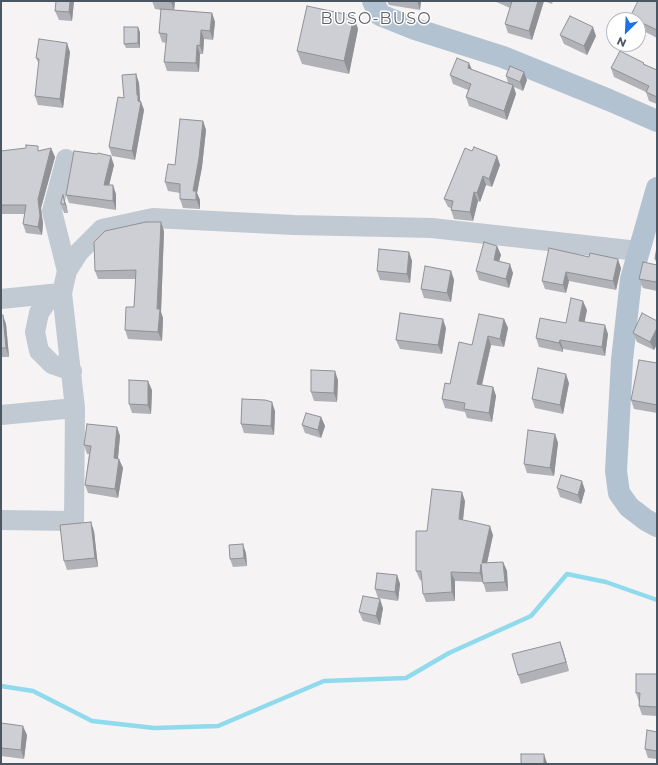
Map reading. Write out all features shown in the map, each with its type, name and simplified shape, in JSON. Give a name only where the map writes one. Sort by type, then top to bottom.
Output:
[{"type":"main road","points":[[373,1],[380,15],[415,29],[503,57],[657,121]]},
{"type":"main road","points":[[657,188],[631,278],[622,360],[616,471],[619,493],[629,507],[646,520],[657,526]]},
{"type":"street","points":[[66,159],[52,211],[67,271]]},
{"type":"street","points":[[72,371],[52,364],[39,351],[35,332],[39,313],[57,293],[67,271],[79,252],[102,229],[153,218],[294,225],[432,228],[638,252]]},
{"type":"street","points":[[1,299],[57,293]]},
{"type":"street","points":[[1,520],[74,521],[75,408],[72,371],[57,293]]},
{"type":"street","points":[[1,415],[75,408]]},
{"type":"building","points":[[56,1],[70,1],[69,12],[55,11]]},
{"type":"building","points":[[512,1],[538,1],[529,31],[505,24]]},
{"type":"building","points":[[638,1],[657,1],[657,30],[646,25],[646,12],[632,12]]},
{"type":"building","points":[[307,6],[354,16],[344,61],[297,51]]},
{"type":"building","points":[[161,9],[212,13],[210,31],[201,30],[200,46],[197,45],[196,63],[164,62],[167,34],[159,33]]},
{"type":"building","points":[[570,16],[593,27],[584,46],[560,35]]},
{"type":"building","points":[[124,27],[138,27],[138,43],[124,44]]},
{"type":"building","points":[[39,39],[67,43],[60,99],[35,96],[39,59],[36,58]]},
{"type":"building","points":[[619,52],[622,52],[657,70],[657,97],[646,92],[649,86],[611,68]]},
{"type":"building","points":[[457,58],[469,63],[468,68],[513,85],[504,111],[466,97],[471,84],[450,75]]},
{"type":"building","points":[[510,66],[524,72],[520,82],[506,76]]},
{"type":"building","points":[[136,74],[138,101],[141,102],[132,151],[109,147],[118,97],[124,98],[122,75]]},
{"type":"building","points":[[180,119],[203,121],[199,158],[193,191],[196,191],[196,200],[180,199],[180,184],[165,182],[168,164],[175,165]]},
{"type":"building","points":[[26,145],[38,146],[38,151],[51,148],[38,199],[40,216],[38,227],[23,224],[26,205],[1,205],[1,151],[26,148]]},
{"type":"building","points":[[474,147],[497,156],[489,179],[483,176],[477,193],[474,192],[470,212],[451,210],[453,201],[444,199],[465,148],[472,151]]},
{"type":"building","points":[[74,151],[98,153],[111,156],[104,185],[113,185],[113,201],[66,195]]},
{"type":"building","points":[[63,195],[65,204],[61,204],[61,202]]},
{"type":"building","points":[[146,222],[161,222],[157,309],[160,309],[158,332],[125,330],[126,307],[134,307],[136,270],[95,271],[94,242],[105,231]]},
{"type":"building","points":[[484,242],[497,246],[494,260],[510,264],[506,279],[476,271]]},
{"type":"building","points":[[657,247],[657,259],[655,259]]},
{"type":"building","points":[[549,248],[589,257],[590,253],[618,259],[613,281],[566,272],[563,285],[542,281]]},
{"type":"building","points":[[379,249],[409,252],[407,274],[377,271]]},
{"type":"building","points":[[643,262],[657,265],[656,282],[639,279]]},
{"type":"building","points":[[425,266],[451,271],[447,293],[421,289]]},
{"type":"building","points":[[571,298],[583,301],[579,321],[605,325],[602,347],[560,340],[559,343],[536,338],[540,318],[566,323]]},
{"type":"building","points":[[400,313],[443,319],[438,345],[396,340]]},
{"type":"building","points":[[642,313],[657,321],[657,328],[650,342],[633,333]]},
{"type":"building","points":[[479,314],[504,319],[500,339],[488,336],[477,384],[493,387],[489,413],[464,409],[465,403],[442,399],[445,383],[450,384],[459,342],[472,345]]},
{"type":"building","points":[[1,315],[3,315],[6,348],[1,348]]},
{"type":"building","points":[[639,360],[657,363],[657,405],[631,400]]},
{"type":"building","points":[[538,368],[566,374],[560,405],[532,399]]},
{"type":"building","points":[[311,370],[335,371],[334,393],[311,392]]},
{"type":"building","points":[[129,380],[148,381],[148,405],[129,404]]},
{"type":"building","points":[[242,399],[265,400],[272,402],[271,426],[241,424]]},
{"type":"building","points":[[306,413],[321,417],[318,430],[302,425]]},
{"type":"building","points":[[87,424],[117,427],[114,458],[119,459],[115,489],[85,485],[91,446],[84,445]]},
{"type":"building","points":[[528,430],[555,434],[550,468],[524,464]]},
{"type":"building","points":[[561,475],[582,481],[578,495],[557,488]]},
{"type":"building","points":[[432,489],[462,492],[459,519],[490,526],[482,563],[503,562],[505,582],[483,583],[481,564],[480,573],[451,572],[452,592],[423,594],[421,571],[416,571],[416,531],[427,531]]},
{"type":"building","points":[[91,522],[95,558],[64,561],[60,525]]},
{"type":"building","points":[[243,544],[244,558],[230,559],[229,545]]},
{"type":"building","points":[[377,573],[397,575],[395,592],[375,589]]},
{"type":"building","points":[[363,596],[380,599],[376,616],[359,612]]},
{"type":"building","points":[[560,642],[566,662],[518,675],[512,654]]},
{"type":"building","points":[[636,674],[657,674],[657,707],[639,706],[640,693],[636,693]]},
{"type":"building","points":[[1,723],[23,726],[21,750],[1,748]]},
{"type":"building","points":[[647,730],[657,732],[657,751],[645,749]]},
{"type":"building","points":[[521,754],[544,754],[544,764],[521,764]]},
{"type":"waterway","points":[[1,686],[33,691],[92,721],[154,728],[218,726],[324,681],[406,678],[449,653],[531,616],[567,574],[606,582],[657,600]]},
{"type":"district","name":"BUSO-BUSO","points":[[376,19]]}]
